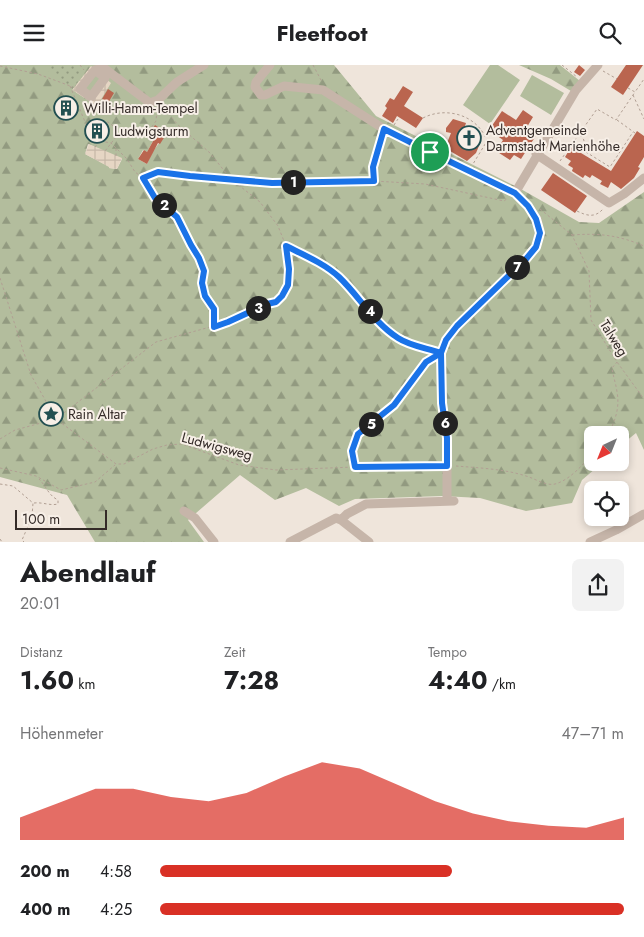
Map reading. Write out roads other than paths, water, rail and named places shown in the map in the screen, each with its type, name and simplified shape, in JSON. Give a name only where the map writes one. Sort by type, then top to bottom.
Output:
[{"type":"street","points":[[100,65],[150,103],[177,82],[204,65]]},
{"type":"street","points":[[270,65],[256,82],[255,87],[261,95],[284,86],[323,90],[384,129],[515,193],[528,206],[536,219],[540,233],[536,247],[457,326],[446,340],[441,353],[442,403],[447,438],[450,501],[366,504],[347,514],[342,520]]},
{"type":"street","points":[[515,193],[536,154],[576,90],[597,66]]},
{"type":"street","points":[[536,154],[609,203],[644,178]]},
{"type":"street","points":[[184,511],[195,518],[214,542]]},
{"type":"street","points":[[590,542],[644,514]]},
{"type":"street","points":[[290,542],[336,518],[342,520],[369,542]]},
{"type":"place","name":"Willi-Hamm-Tempel","points":[[66,108]]},
{"type":"place","name":"Ludwigsturm","points":[[97,131]]},
{"type":"place","name":"Adventgemeinde Darmstadt Marienhöhe","points":[[469,138]]},
{"type":"place","name":"Rain Altar","points":[[51,414]]}]
